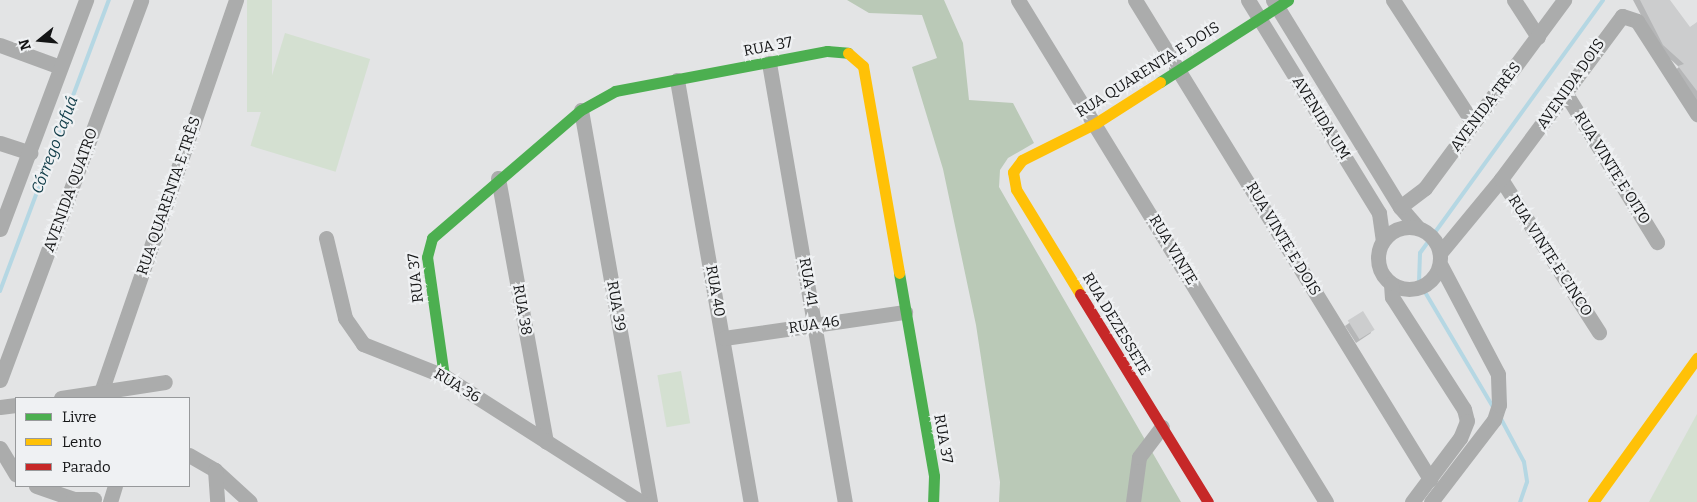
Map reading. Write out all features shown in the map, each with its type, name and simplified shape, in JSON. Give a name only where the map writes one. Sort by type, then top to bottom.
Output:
[{"type":"street","points":[[0,229],[86,0]]},
{"type":"street","name":"AVENIDA QUATRO","points":[[0,380],[7,344],[141,0]]},
{"type":"street","name":"RUA QUARENTA E TRÊS","points":[[102,392],[236,0]]},
{"type":"street","name":"RUA VINTE","points":[[1018,0],[1096,123],[1326,502]]},
{"type":"street","name":"RUA VINTE E DOIS","points":[[1135,0],[1430,479]]},
{"type":"street","name":"AVENIDA UM","points":[[1248,0],[1379,213],[1383,240]]},
{"type":"street","points":[[1393,0],[1473,123]]},
{"type":"street","points":[[1514,0],[1538,37]]},
{"type":"street","name":"AVENIDA TRÊS","points":[[1400,206],[1425,188],[1564,0]]},
{"type":"street","name":"RUA QUARENTA E DOIS","points":[[1022,160],[1096,123],[1279,2]]},
{"type":"street","name":"AVENIDA UM","points":[[1279,2],[1400,206],[1418,228]]},
{"type":"street","name":"AVENIDA DOIS","points":[[1440,260],[1566,94],[1613,22],[1628,15],[1637,21],[1697,114]]},
{"type":"street","points":[[0,46],[60,67]]},
{"type":"street","name":"RUA 37","points":[[444,376],[428,246],[498,178],[581,110],[615,92],[841,51],[858,58],[863,66],[935,499]]},
{"type":"street","name":"RUA 41","points":[[769,63],[816,324],[845,502]]},
{"type":"street","name":"RUA 40","points":[[677,80],[724,338],[751,502]]},
{"type":"street","name":"RUA VINTE E OITO","points":[[1566,94],[1658,242]]},
{"type":"street","name":"RUA 39","points":[[581,110],[650,502]]},
{"type":"street","points":[[0,143],[30,153]]},
{"type":"street","name":"RUA DEZESSETE","points":[[1022,160],[1013,172],[1016,189],[1208,502]]},
{"type":"street","name":"RUA 38","points":[[498,178],[546,442]]},
{"type":"street","name":"RUA VINTE E CINCO","points":[[1501,179],[1599,332]]},
{"type":"street","points":[[1412,502],[1460,438],[1467,421],[1464,409],[1392,297],[1391,284],[1378,264],[1383,240],[1398,228],[1418,228],[1433,238],[1440,260],[1498,374],[1499,406],[1485,432],[1431,502]]},
{"type":"street","name":"RUA 36","points":[[326,238],[345,318],[354,335],[380,352],[444,376],[641,502]]},
{"type":"street","points":[[1391,284],[1411,290],[1429,282],[1440,260]]},
{"type":"street","name":"RUA 46","points":[[724,338],[904,312]]},
{"type":"street","points":[[1593,502],[1697,358]]},
{"type":"street","points":[[68,397],[165,382]]},
{"type":"street","points":[[0,408],[15,405]]},
{"type":"street","points":[[1133,502],[1139,457],[1162,427]]},
{"type":"street","points":[[0,448],[15,473]]},
{"type":"street","points":[[190,456],[215,470],[250,502]]},
{"type":"street","points":[[215,470],[217,502]]},
{"type":"street","points":[[110,502],[116,487]]},
{"type":"street","points":[[60,488],[73,499],[94,496]]},
{"type":"green space","points":[[247,0],[272,0],[272,112],[247,112]]},
{"type":"green space","points":[[847,0],[944,0],[963,43],[969,100],[1013,103],[1034,143],[1008,158],[1000,170],[999,187],[1181,502],[999,502],[1000,482],[976,325],[943,169],[912,67],[937,58],[922,15],[869,13]]},
{"type":"green space","points":[[285,33],[370,59],[336,172],[251,146]]},
{"type":"green space","points":[[681,371],[690,423],[667,427],[657,375]]},
{"type":"green space","points":[[1697,414],[1697,502],[1649,502]]},
{"type":"building","points":[[1640,0],[1670,0],[1690,27],[1697,22],[1697,91],[1678,66],[1684,64],[1663,45]]},
{"type":"building","points":[[1363,311],[1375,330],[1359,339],[1348,321]]},
{"type":"waterway","name":"Córrego Cafuá","points":[[0,291],[109,0]]},
{"type":"waterway","points":[[1493,407],[1419,282],[1420,253],[1603,0]]},
{"type":"waterway","points":[[1500,417],[1524,462],[1527,482],[1520,502]]},
{"type":"traffic: fast","points":[[1160,82],[1288,0]]},
{"type":"traffic: fast","points":[[444,376],[427,257],[432,238],[581,110],[615,91],[827,51],[848,53]]},
{"type":"traffic: fast","points":[[899,273],[934,476],[933,502]]},
{"type":"traffic: slow","points":[[848,53],[863,66],[899,273]]},
{"type":"traffic: slow","points":[[1080,294],[1016,189],[1013,172],[1022,160],[1096,123],[1160,82]]},
{"type":"traffic: slow","points":[[1593,502],[1697,358]]},
{"type":"traffic: jam","points":[[1080,294],[1208,502]]}]
